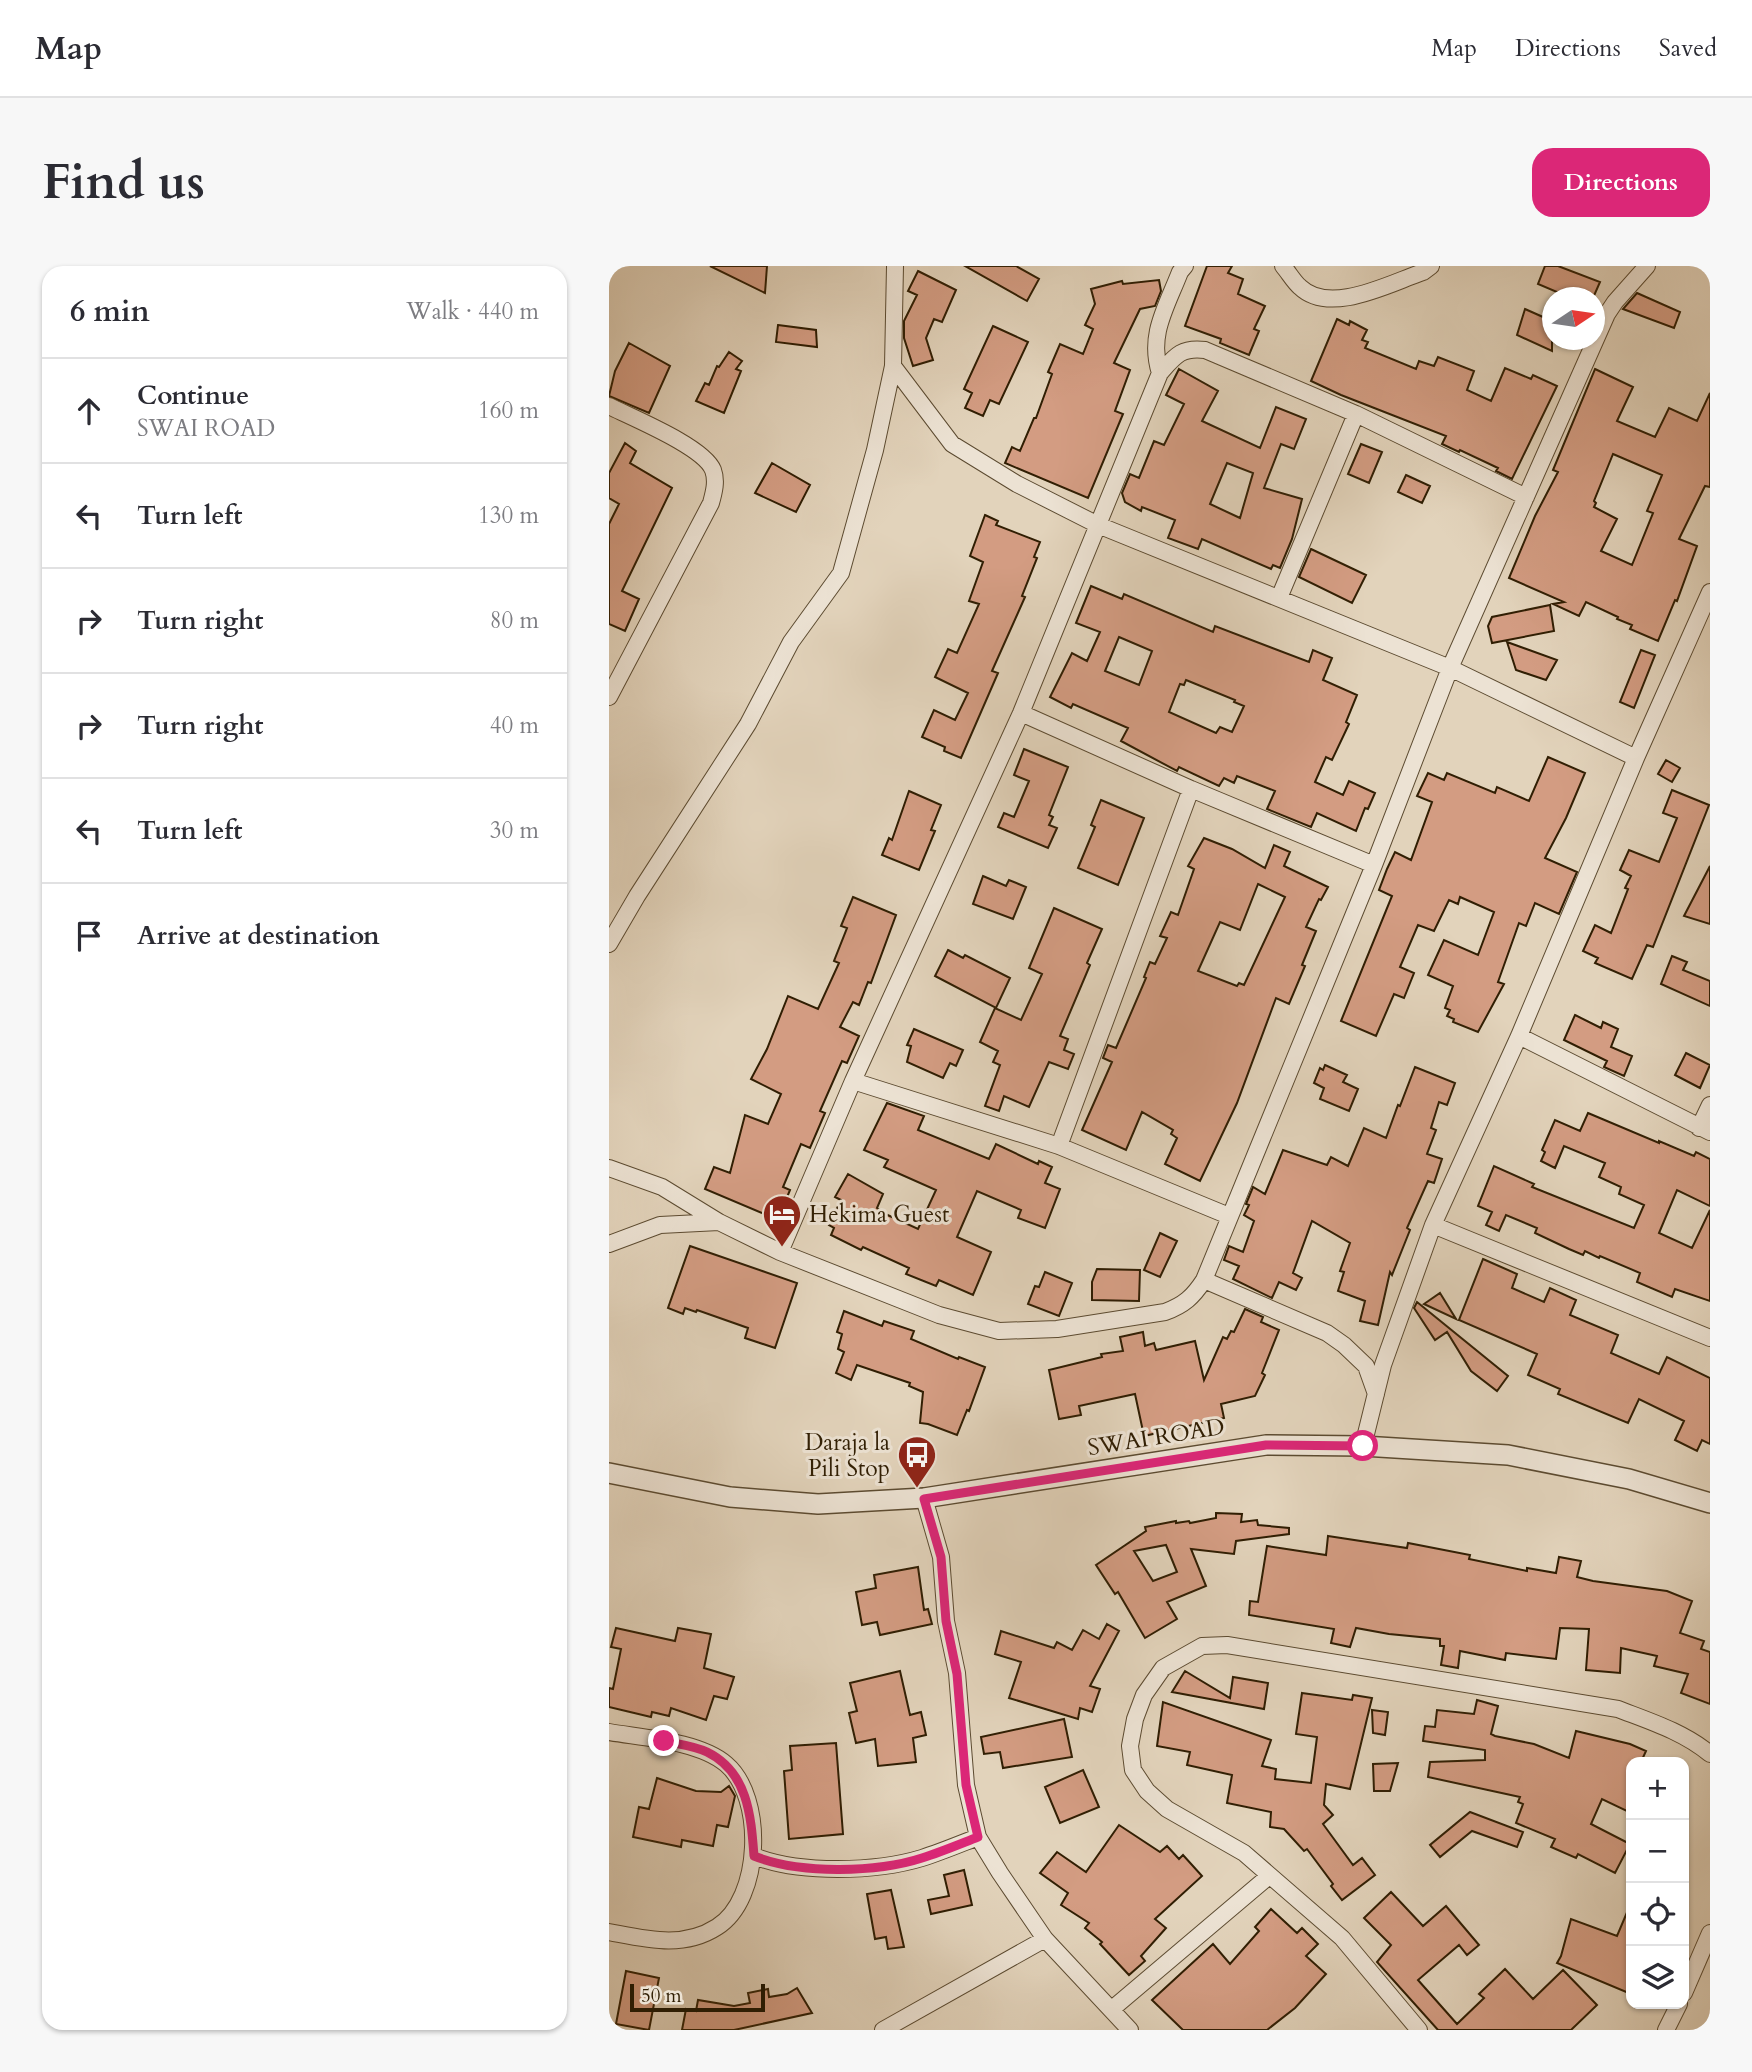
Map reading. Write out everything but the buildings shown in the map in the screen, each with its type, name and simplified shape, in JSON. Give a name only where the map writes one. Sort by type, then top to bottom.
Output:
[{"type":"street","points":[[609,944],[748,724],[791,642],[841,573],[893,366],[895,266]]},
{"type":"street","points":[[1160,373],[1154,349],[1155,338],[1179,272],[1185,266]]},
{"type":"street","points":[[1283,266],[1301,289],[1326,300],[1348,298],[1423,272],[1431,266]]},
{"type":"street","points":[[609,1168],[662,1186],[719,1222],[780,1252],[939,1315],[999,1331],[1057,1329],[1165,1312],[1182,1306],[1204,1280],[1374,865],[1450,668],[1607,314],[1647,266]]},
{"type":"street","points":[[780,1252],[853,1081],[1021,713],[1160,373],[1180,352],[1191,348],[1205,350],[1356,414],[1526,498]]},
{"type":"street","points":[[893,366],[952,444],[1017,484],[1098,525],[1450,668],[1636,758]]},
{"type":"street","points":[[609,406],[688,446],[704,457],[713,470],[715,486],[711,503],[609,697]]},
{"type":"street","points":[[1279,598],[1356,414]]},
{"type":"street","points":[[1363,1446],[1383,1365],[1433,1225],[1519,1036],[1636,758],[1710,592]]},
{"type":"street","points":[[1021,713],[1192,789],[1374,865]]},
{"type":"street","points":[[1059,1146],[1192,789]]},
{"type":"street","points":[[1519,1036],[1705,1130],[1710,1105]]},
{"type":"street","points":[[853,1081],[1059,1146],[1229,1216]]},
{"type":"street","points":[[609,1244],[660,1226],[719,1222]]},
{"type":"street","points":[[1433,1225],[1710,1338]]},
{"type":"street","points":[[1204,1280],[1327,1333],[1366,1366],[1376,1394]]},
{"type":"street","name":"SWAI ROAD","points":[[609,1473],[743,1498],[818,1504],[924,1499],[1266,1445],[1363,1446],[1507,1455],[1629,1479],[1710,1503]]},
{"type":"street","points":[[924,1499],[941,1557],[946,1621],[957,1674],[966,1785],[978,1837],[1045,1939],[1130,2030]]},
{"type":"street","points":[[1419,2030],[1342,1938],[1244,1853],[1167,1809],[1147,1791],[1133,1770],[1130,1745],[1135,1719],[1145,1695],[1163,1668],[1202,1646],[1227,1645],[1618,1709],[1666,1728],[1699,1745],[1710,1754]]},
{"type":"street","points":[[609,1732],[705,1751],[727,1765],[743,1788],[752,1820],[754,1856],[744,1891],[729,1917],[717,1927],[681,1941],[660,1942],[609,1932]]},
{"type":"street","points":[[754,1856],[771,1863],[824,1869],[873,1867],[920,1859],[978,1837]]},
{"type":"street","points":[[1112,2009],[1269,1876]]},
{"type":"street","points":[[1689,1981],[1710,1933]]},
{"type":"street","points":[[883,2030],[1045,1939]]},
{"type":"street","points":[[1666,2030],[1676,2009]]},
{"type":"place","name":"Hekima Guest","points":[[782,1248]]},
{"type":"place","name":"Daraja la Pili Stop","points":[[917,1489]]},
{"type":"route","points":[[664,1741],[705,1751],[727,1765],[743,1788],[752,1820],[754,1856],[771,1863],[824,1869],[873,1867],[920,1859],[978,1837],[966,1785],[957,1674],[946,1621],[941,1557],[924,1499],[1266,1445],[1363,1446]]}]
